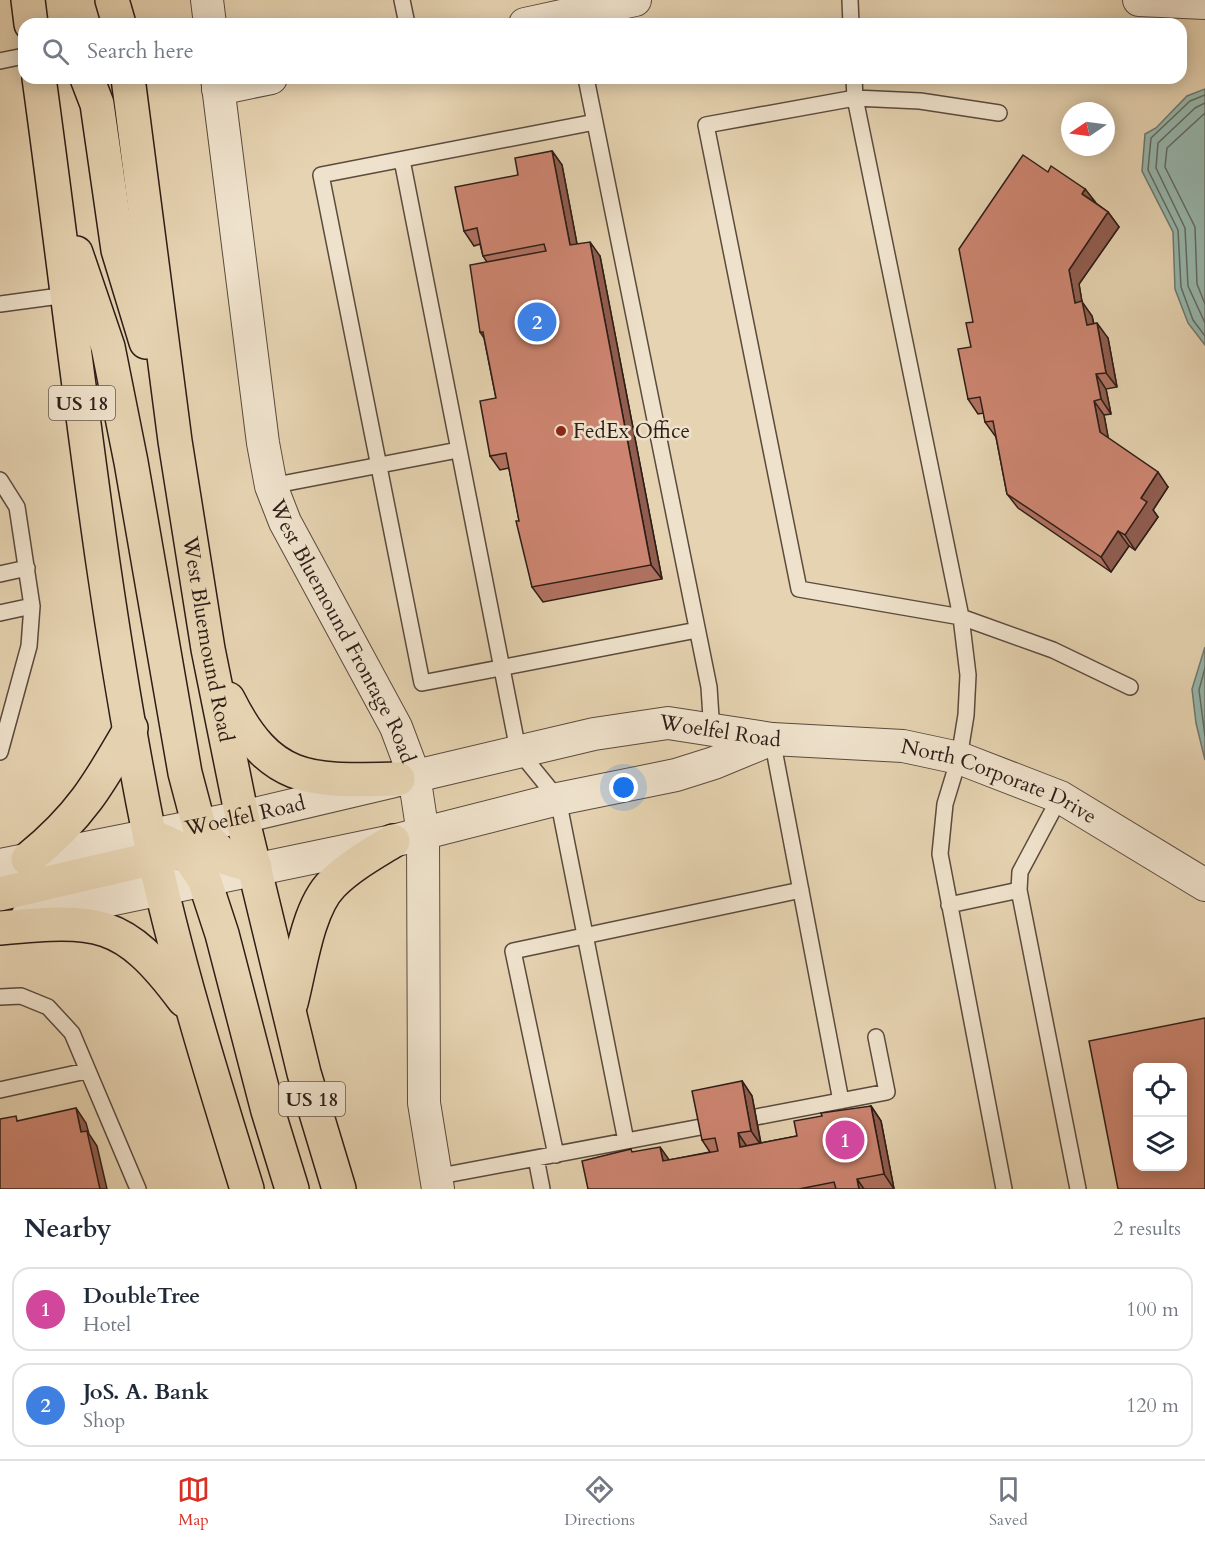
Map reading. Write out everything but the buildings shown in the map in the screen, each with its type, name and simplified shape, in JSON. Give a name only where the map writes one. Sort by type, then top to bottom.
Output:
[{"type":"main road","points":[[28,0],[31,18]]},
{"type":"main road","points":[[112,0],[118,18]]},
{"type":"main road","points":[[118,0],[120,18]]},
{"type":"main road","name":"US 18","points":[[40,84],[110,606],[132,728],[177,850],[192,1010],[247,1189]]},
{"type":"main road","points":[[89,84],[97,104],[118,250],[175,441]]},
{"type":"main road","name":"West Bluemound Road","points":[[129,84],[175,441],[208,649],[242,817],[304,1072],[339,1189]]},
{"type":"main road","points":[[53,183],[108,347],[131,462],[185,773],[177,850],[204,879],[219,923],[268,1112],[292,1189]]},
{"type":"main road","points":[[208,649],[225,693],[242,727],[258,749],[273,761],[320,778],[406,777]]},
{"type":"main road","points":[[14,862],[59,833],[79,812],[132,728]]},
{"type":"main road","points":[[0,894],[177,850],[227,834],[242,817]]},
{"type":"main road","points":[[290,1007],[312,920],[330,886],[352,866],[408,837]]},
{"type":"main road","points":[[177,850],[226,858],[255,867]]},
{"type":"main road","points":[[0,928],[61,922],[85,923],[104,928],[140,948],[160,967],[192,1010]]},
{"type":"street","points":[[207,0],[209,18]]},
{"type":"street","points":[[549,18],[635,0]]},
{"type":"street","points":[[1139,0],[1205,3]]},
{"type":"street","name":"West Bluemound Frontage Road","points":[[217,84],[263,443],[271,486],[285,522],[396,728],[406,777],[424,1103],[436,1183]]},
{"type":"street","name":"Woelfel Road","points":[[242,817],[518,750],[594,734],[668,723],[772,739]]},
{"type":"street","name":"Woelfel Road","points":[[204,879],[408,837],[558,799],[676,775],[714,763],[772,739]]},
{"type":"street","name":"North Corporate Drive","points":[[772,739],[903,746],[958,758],[1060,797],[1205,885]]},
{"type":"street","points":[[14,862],[177,850]]},
{"type":"street","points":[[0,921],[177,850]]},
{"type":"lane","points":[[402,0],[406,18]]},
{"type":"lane","points":[[850,0],[851,18]]},
{"type":"lane","points":[[0,61],[18,57]]},
{"type":"lane","points":[[587,84],[709,687],[714,763]]},
{"type":"lane","points":[[854,84],[855,98],[961,617],[968,675],[966,715],[958,758],[945,804],[940,854],[1004,1189]]},
{"type":"lane","points":[[999,113],[920,101],[855,98],[706,125],[799,589],[961,617],[1053,650],[1130,687]]},
{"type":"lane","points":[[595,122],[321,175],[422,683],[697,630]]},
{"type":"lane","points":[[402,160],[518,750],[558,799],[626,1141]]},
{"type":"lane","points":[[0,304],[67,295]]},
{"type":"lane","points":[[271,486],[458,450]]},
{"type":"lane","points":[[0,480],[17,507],[32,606],[29,646],[0,752]]},
{"type":"lane","points":[[0,574],[27,567]]},
{"type":"lane","points":[[0,612],[32,606]]},
{"type":"lane","points":[[772,739],[841,1101]]},
{"type":"lane","points":[[1060,797],[1020,872],[1019,891],[1078,1189]]},
{"type":"lane","points":[[556,1155],[513,951],[801,890]]},
{"type":"lane","points":[[949,905],[1019,891]]},
{"type":"lane","points":[[0,997],[21,996],[48,1007],[72,1033],[86,1071],[138,1189]]},
{"type":"lane","points":[[756,1117],[887,1092],[876,1037]]},
{"type":"lane","points":[[0,1090],[86,1071]]},
{"type":"lane","points":[[436,1183],[536,1158],[706,1126]]},
{"type":"lane","points":[[536,1158],[542,1189]]},
{"type":"water","points":[[1205,89],[1205,345],[1188,323],[1175,289],[1173,232],[1142,171],[1145,134],[1156,128],[1187,96]]},
{"type":"water","points":[[1205,647],[1205,760],[1196,723],[1192,689]]},
{"type":"place","name":"JoS. A. Bank","points":[[537,322]]},
{"type":"place","name":"FedEx Office","points":[[561,431]]},
{"type":"place","name":"DoubleTree","points":[[845,1140]]}]
